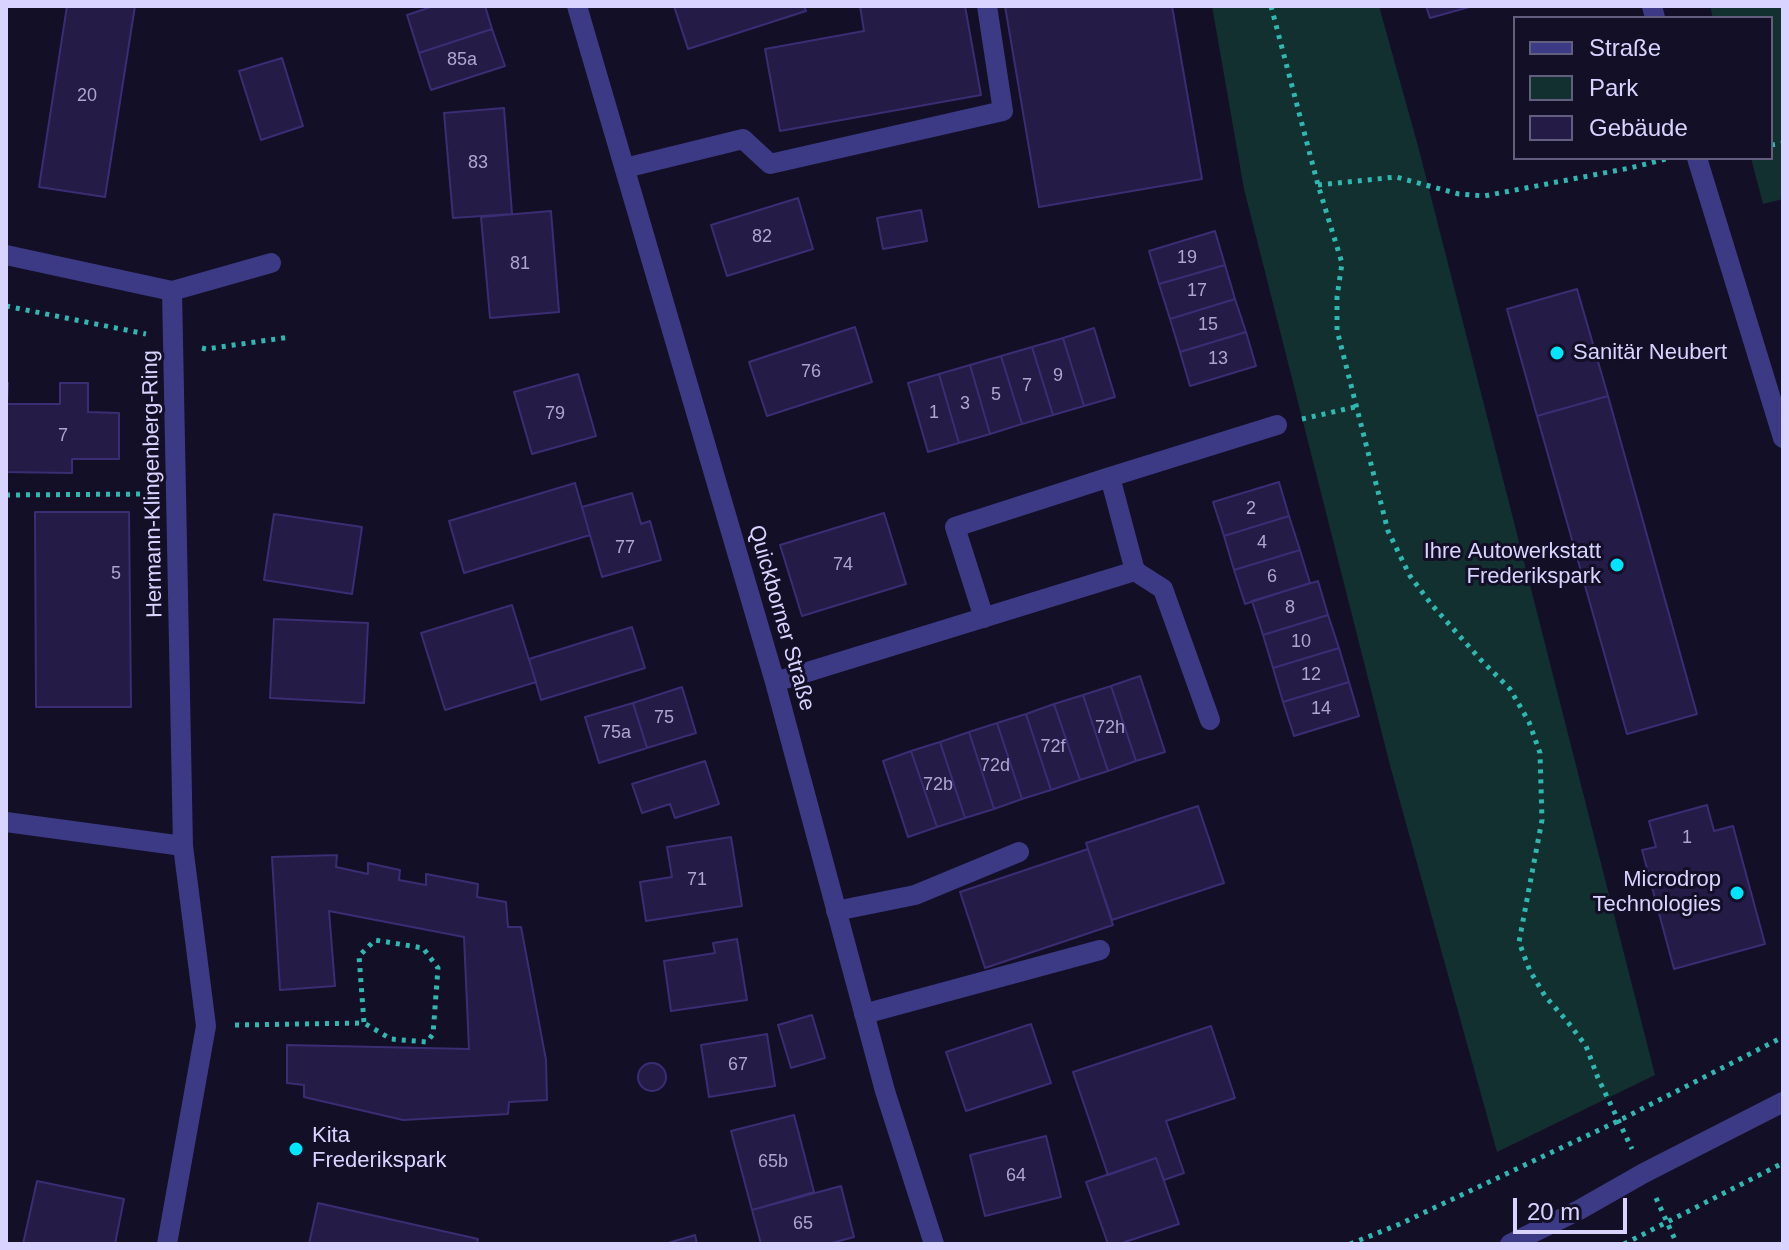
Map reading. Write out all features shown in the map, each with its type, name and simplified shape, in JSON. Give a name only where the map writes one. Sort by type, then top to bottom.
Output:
[{"type":"street","name":"Quickborner Straße","points":[[577,6],[775,682],[885,1091],[934,1244]]},
{"type":"street","points":[[625,168],[743,139],[770,164],[1003,111],[987,6]]},
{"type":"street","points":[[1698,160],[1783,438]]},
{"type":"street","points":[[6,255],[172,291],[271,263]]},
{"type":"street","name":"Hermann-Klingenberg-Ring","points":[[167,1244],[206,1026],[183,846],[172,291]]},
{"type":"street","points":[[984,618],[955,527],[1277,425]]},
{"type":"street","points":[[1110,477],[1135,571],[1163,589],[1210,720]]},
{"type":"street","points":[[775,682],[1135,571]]},
{"type":"street","points":[[6,822],[183,846]]},
{"type":"street","points":[[836,911],[915,895],[1019,852]]},
{"type":"street","points":[[864,1014],[1100,950]]},
{"type":"street","points":[[1510,1244],[1783,1102]]},
{"type":"path","points":[[1271,6],[1342,263],[1337,297],[1337,330],[1388,531],[1410,576],[1432,605],[1510,689],[1529,722],[1540,753],[1542,820],[1519,942],[1530,971],[1545,996],[1586,1046],[1598,1078],[1677,1244]]},
{"type":"path","points":[[1318,185],[1396,177],[1459,194],[1484,196],[1664,160]]},
{"type":"path","points":[[6,306],[174,339],[206,349],[290,337]]},
{"type":"path","points":[[1277,425],[1355,407]]},
{"type":"path","points":[[6,495],[177,494]]},
{"type":"path","points":[[206,1026],[364,1023],[391,1039],[427,1042],[433,1034],[438,968],[423,948],[375,940],[359,956],[364,1023]]},
{"type":"path","points":[[1350,1244],[1400,1224],[1618,1121],[1783,1037]]},
{"type":"path","points":[[1624,1244],[1783,1163]]},
{"type":"green space","points":[[1212,6],[1379,6],[1418,146],[1655,1075],[1497,1152],[1391,769],[1244,189]]},
{"type":"green space","points":[[1710,6],[1783,6],[1783,199],[1763,204],[1752,160],[1773,160],[1773,16],[1712,16]]},
{"type":"building","points":[[67,6],[135,6],[105,197],[39,187]]},
{"type":"building","points":[[434,6],[485,6],[492,29],[419,53],[407,15]]},
{"type":"building","points":[[674,6],[804,6],[806,11],[688,49]]},
{"type":"building","points":[[860,6],[965,6],[981,95],[780,131],[765,49],[864,31]]},
{"type":"building","points":[[1005,6],[1172,6],[1202,179],[1039,207]]},
{"type":"building","points":[[1426,6],[1473,6],[1430,18]]},
{"type":"building","points":[[492,29],[505,66],[431,90],[419,53]]},
{"type":"building","points":[[282,58],[303,126],[261,140],[239,71]]},
{"type":"building","points":[[504,108],[512,214],[453,218],[444,113]]},
{"type":"building","points":[[798,198],[813,249],[727,276],[711,225]]},
{"type":"building","points":[[921,210],[927,241],[883,249],[877,218]]},
{"type":"building","points":[[551,211],[559,312],[490,318],[481,217]]},
{"type":"building","points":[[1215,231],[1225,265],[1159,284],[1149,251]]},
{"type":"building","points":[[1225,265],[1235,299],[1170,319],[1159,284]]},
{"type":"building","name":"Sanitär Neubert","points":[[1577,289],[1608,396],[1537,416],[1507,309]]},
{"type":"building","points":[[1235,299],[1246,332],[1180,352],[1170,319]]},
{"type":"building","points":[[855,327],[872,382],[767,416],[749,362]]},
{"type":"building","points":[[1094,328],[1115,397],[1084,406],[1063,338]]},
{"type":"building","points":[[1246,332],[1256,366],[1190,386],[1180,352]]},
{"type":"building","points":[[1063,338],[1084,406],[1053,415],[1032,347]]},
{"type":"building","points":[[1032,347],[1053,415],[1022,424],[1001,356]]},
{"type":"building","points":[[1001,356],[1022,424],[990,434],[970,365]]},
{"type":"building","points":[[970,365],[990,434],[959,443],[939,374]]},
{"type":"building","points":[[578,374],[596,436],[532,454],[514,392]]},
{"type":"building","points":[[939,374],[959,443],[928,452],[908,383]]},
{"type":"building","points":[[6,383],[7,404],[60,404],[60,383],[88,383],[88,412],[119,413],[119,459],[72,459],[72,473],[6,472]]},
{"type":"building","name":"Ihre Autowerkstatt Frederikspark","points":[[1608,396],[1697,714],[1627,734],[1537,416]]},
{"type":"building","points":[[1279,482],[1289,516],[1224,536],[1213,502]]},
{"type":"building","points":[[575,483],[590,535],[464,573],[449,521]]},
{"type":"building","points":[[632,493],[641,524],[650,521],[661,560],[602,577],[582,507]]},
{"type":"building","points":[[35,512],[129,512],[131,707],[36,707]]},
{"type":"building","points":[[884,513],[906,584],[802,616],[780,545]]},
{"type":"building","points":[[274,514],[362,527],[352,594],[264,580]]},
{"type":"building","points":[[1289,516],[1300,550],[1234,570],[1224,536]]},
{"type":"building","points":[[1300,550],[1310,583],[1245,604],[1234,570]]},
{"type":"building","points":[[1318,581],[1328,615],[1263,635],[1252,601]]},
{"type":"building","points":[[512,605],[536,682],[445,710],[421,633]]},
{"type":"building","points":[[1328,615],[1339,648],[1273,668],[1263,635]]},
{"type":"building","points":[[274,619],[368,623],[364,703],[270,698]]},
{"type":"building","points":[[632,627],[645,668],[541,700],[529,659]]},
{"type":"building","points":[[1339,648],[1349,682],[1283,702],[1273,668]]},
{"type":"building","points":[[1140,676],[1165,752],[1136,761],[1111,686]]},
{"type":"building","points":[[1349,682],[1359,716],[1294,736],[1283,702]]},
{"type":"building","points":[[1111,686],[1136,761],[1108,771],[1083,695]]},
{"type":"building","points":[[682,687],[696,733],[647,748],[633,703]]},
{"type":"building","points":[[1083,695],[1108,771],[1080,780],[1054,704]]},
{"type":"building","points":[[633,703],[647,748],[599,763],[585,717]]},
{"type":"building","points":[[1054,704],[1080,780],[1051,790],[1026,714]]},
{"type":"building","points":[[1026,714],[1051,790],[1022,799],[997,723]]},
{"type":"building","points":[[997,723],[1022,799],[994,809],[969,732]]},
{"type":"building","points":[[969,732],[994,809],[965,818],[940,742]]},
{"type":"building","points":[[940,742],[965,818],[937,827],[911,751]]},
{"type":"building","points":[[911,751],[937,827],[908,837],[883,761]]},
{"type":"building","points":[[705,761],[719,804],[675,818],[670,804],[642,813],[632,784]]},
{"type":"building","points":[[1707,805],[1714,831],[1733,826],[1765,944],[1674,969],[1642,850],[1656,847],[1649,821]]},
{"type":"building","points":[[1198,806],[1224,883],[1112,920],[1086,843]]},
{"type":"building","points":[[731,837],[742,906],[646,921],[640,882],[672,877],[667,847]]},
{"type":"building","points":[[1088,849],[1113,925],[985,968],[960,892]]},
{"type":"building","points":[[337,855],[336,867],[368,874],[368,863],[400,870],[399,880],[426,885],[426,874],[478,884],[477,897],[506,902],[508,927],[521,927],[546,1060],[547,1100],[509,1102],[508,1114],[403,1120],[304,1097],[304,1085],[287,1083],[287,1045],[469,1049],[464,937],[329,911],[335,986],[280,990],[272,857]]},
{"type":"building","points":[[737,939],[747,1000],[671,1011],[664,961],[715,953],[713,943]]},
{"type":"building","points":[[812,1015],[825,1058],[791,1068],[778,1025]]},
{"type":"building","points":[[1031,1024],[1051,1083],[966,1111],[946,1052]]},
{"type":"building","points":[[1211,1026],[1235,1098],[1166,1121],[1184,1173],[1164,1180],[1156,1158],[1108,1175],[1073,1072]]},
{"type":"building","points":[[767,1034],[775,1086],[709,1097],[701,1045]]},
{"type":"building","points":[[652,1063],[662,1067],[666,1077],[662,1087],[652,1091],[642,1087],[638,1077],[642,1067]]},
{"type":"building","points":[[794,1115],[814,1192],[752,1210],[731,1131]]},
{"type":"building","points":[[1046,1136],[1061,1197],[985,1216],[970,1155]]},
{"type":"building","points":[[1156,1158],[1179,1224],[1119,1244],[1108,1244],[1086,1182]]},
{"type":"building","points":[[37,1181],[124,1199],[115,1244],[23,1244]]},
{"type":"building","points":[[841,1186],[854,1237],[828,1244],[761,1244],[752,1210]]},
{"type":"building","points":[[318,1203],[478,1239],[477,1244],[309,1244]]},
{"type":"building","points":[[695,1235],[697,1244],[665,1244]]},
{"type":"place","name":"Sanitär Neubert","points":[[1557,353]]},
{"type":"place","name":"Ihre Autowerkstatt Frederikspark","points":[[1617,565]]},
{"type":"place","name":"Microdrop Technologies","points":[[1737,893]]},
{"type":"place","name":"Kita Frederikspark","points":[[296,1149]]}]
